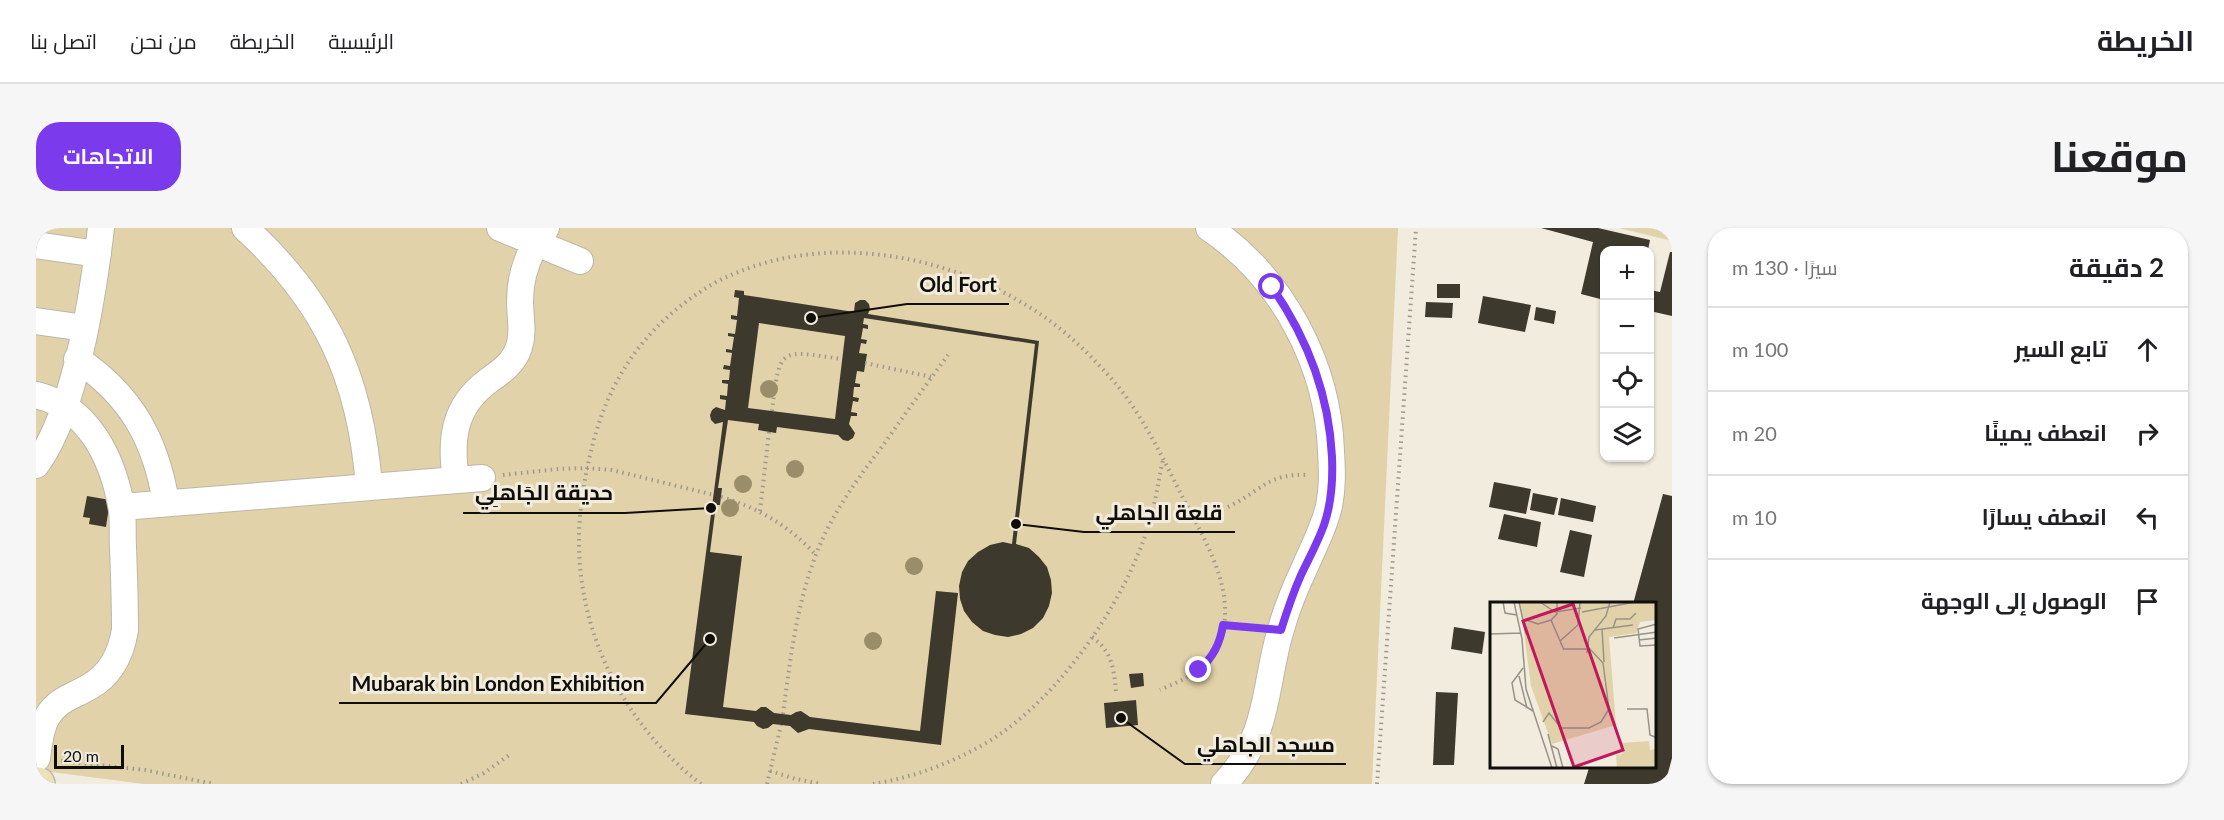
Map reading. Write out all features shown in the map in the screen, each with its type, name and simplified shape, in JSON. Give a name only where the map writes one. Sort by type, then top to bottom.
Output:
[{"type":"street","points":[[36,465],[54,435],[65,406],[85,328],[101,228]]},
{"type":"street","points":[[245,228],[294,278],[316,309],[334,341],[359,412],[366,449],[369,487]]},
{"type":"street","points":[[500,228],[540,236],[580,261]]},
{"type":"street","points":[[1209,228],[1254,267],[1287,309],[1300,333],[1318,375],[1327,410],[1333,480],[1324,524],[1294,592],[1281,630],[1258,731],[1249,752],[1224,784]]},
{"type":"street","points":[[456,480],[452,444],[455,426],[462,410],[474,395],[511,363],[518,349],[522,334],[520,300],[522,281],[540,236]]},
{"type":"street","points":[[36,245],[98,254]]},
{"type":"street","points":[[36,321],[85,328]]},
{"type":"street","points":[[77,359],[112,386],[139,421],[157,461],[166,503]]},
{"type":"street","points":[[36,395],[65,406],[81,418],[103,449],[112,472],[122,507],[125,630],[123,644],[114,664],[99,680],[57,704],[47,718],[41,733],[37,775]]},
{"type":"street","points":[[122,507],[482,477]]},
{"type":"path","points":[[1377,784],[1416,228]]},
{"type":"path","points":[[701,784],[680,768],[648,734],[621,696],[600,653],[586,608],[579,562],[580,514],[586,468],[599,419],[620,374],[649,334],[686,300],[728,274],[775,257],[824,250],[871,252],[906,257],[962,273],[1004,292],[1044,317],[1081,346],[1113,380],[1140,418],[1163,459],[1215,561],[1223,592],[1221,638],[1209,661],[1188,678],[1160,690]]},
{"type":"path","points":[[772,411],[778,366],[788,356],[800,353],[842,359]]},
{"type":"path","points":[[783,714],[796,621],[804,588],[830,524],[847,494],[948,355]]},
{"type":"path","points":[[865,363],[932,377]]},
{"type":"path","points":[[760,511],[769,432]]},
{"type":"path","points":[[873,784],[915,775],[1003,733],[1056,683],[1092,637],[1117,597],[1143,540],[1153,510],[1163,459]]},
{"type":"path","points":[[482,477],[586,468],[637,475],[714,495]]},
{"type":"path","points":[[1192,516],[1236,503],[1263,484],[1279,477],[1297,474],[1316,475],[1333,480]]},
{"type":"path","points":[[721,497],[760,511],[792,532],[816,555]]},
{"type":"path","points":[[1223,625],[1281,630]]},
{"type":"path","points":[[1092,637],[1100,643],[1111,658],[1116,692]]},
{"type":"path","points":[[767,784],[781,725]]},
{"type":"path","points":[[461,784],[484,773],[512,753]]},
{"type":"path","points":[[37,775],[145,770],[214,784]]},
{"type":"path","points":[[770,771],[821,784]]},
{"type":"shaded area","points":[[36,228],[1398,228],[1372,784],[144,784],[36,770]]},
{"type":"shaded area","points":[[1619,228],[1672,228],[1672,241]]},
{"type":"building","points":[[1541,228],[1598,228],[1650,240],[1649,246],[1600,246],[1600,299],[1581,294],[1593,242]]},
{"type":"building","points":[[1670,252],[1672,252],[1672,316],[1654,312],[1654,291],[1660,292]]},
{"type":"building","points":[[1437,284],[1460,284],[1460,298],[1437,298]]},
{"type":"building","points":[[735,290],[744,291],[744,295],[854,312],[855,303],[865,300],[869,304],[868,314],[1039,341],[1016,544],[1029,548],[1047,567],[1052,593],[1043,618],[1033,628],[1021,634],[1008,637],[983,631],[964,611],[959,586],[962,572],[968,561],[978,552],[990,545],[1003,542],[1012,544],[1035,344],[864,318],[863,324],[868,325],[868,329],[863,328],[861,339],[867,340],[866,344],[861,343],[859,353],[867,354],[864,372],[857,371],[855,383],[860,384],[860,387],[854,387],[853,397],[859,398],[858,402],[853,401],[851,412],[857,413],[857,416],[851,416],[849,424],[855,433],[853,438],[848,441],[838,435],[777,427],[776,433],[758,430],[759,424],[728,420],[718,488],[722,488],[720,505],[716,505],[710,552],[742,556],[723,707],[756,711],[761,707],[766,707],[774,713],[791,715],[801,711],[810,717],[920,731],[936,591],[958,593],[941,745],[809,729],[798,733],[790,726],[773,724],[763,729],[754,722],[685,714],[723,422],[715,424],[710,415],[716,407],[725,410],[726,400],[720,399],[720,395],[727,396],[728,384],[722,383],[722,380],[729,380],[730,370],[723,369],[724,365],[730,366],[732,353],[726,352],[726,349],[732,350],[734,337],[728,336],[728,333],[735,334],[737,320],[731,319],[731,315],[737,316],[739,298],[734,297]],"holes":[[[759,323],[845,336],[835,419],[748,408]]]},
{"type":"building","points":[[1483,296],[1531,305],[1525,332],[1478,323]]},
{"type":"building","points":[[1426,302],[1453,303],[1452,318],[1425,317]]},
{"type":"building","points":[[1536,307],[1556,311],[1554,324],[1534,320]]},
{"type":"building","points":[[1494,482],[1531,489],[1526,514],[1489,507]]},
{"type":"building","points":[[1533,493],[1558,498],[1554,515],[1530,510]]},
{"type":"building","points":[[1663,494],[1672,496],[1672,758],[1665,784],[1584,784],[1589,769],[1657,769],[1657,602],[1634,602]]},
{"type":"building","points":[[87,496],[110,500],[106,527],[89,524],[90,518],[83,517]]},
{"type":"building","points":[[1561,498],[1596,506],[1593,522],[1558,515]]},
{"type":"building","points":[[1504,514],[1541,522],[1537,547],[1498,539]]},
{"type":"building","points":[[1570,530],[1592,535],[1584,577],[1560,572]]},
{"type":"building","points":[[1454,627],[1485,632],[1482,654],[1451,649]]},
{"type":"building","points":[[1143,673],[1144,686],[1131,688],[1129,674]]},
{"type":"building","points":[[1436,692],[1458,693],[1454,765],[1433,765]]},
{"type":"building","points":[[1136,700],[1138,725],[1106,728],[1104,703]]},
{"type":"place","name":"Old Fort","points":[[811,318]]},
{"type":"place","name":"حديقة الجَاهلِي","points":[[711,508]]},
{"type":"place","name":"قلعة الجاهلي","points":[[1016,524]]},
{"type":"place","name":"Mubarak bin London Exhibition","points":[[710,639]]},
{"type":"place","name":"مسجد الجاهلي","points":[[1121,718]]},
{"type":"route","points":[[1199,670],[1216,650],[1223,625],[1281,630],[1294,592],[1318,540],[1329,508],[1333,480],[1331,437],[1321,383],[1300,333],[1272,287]]}]
